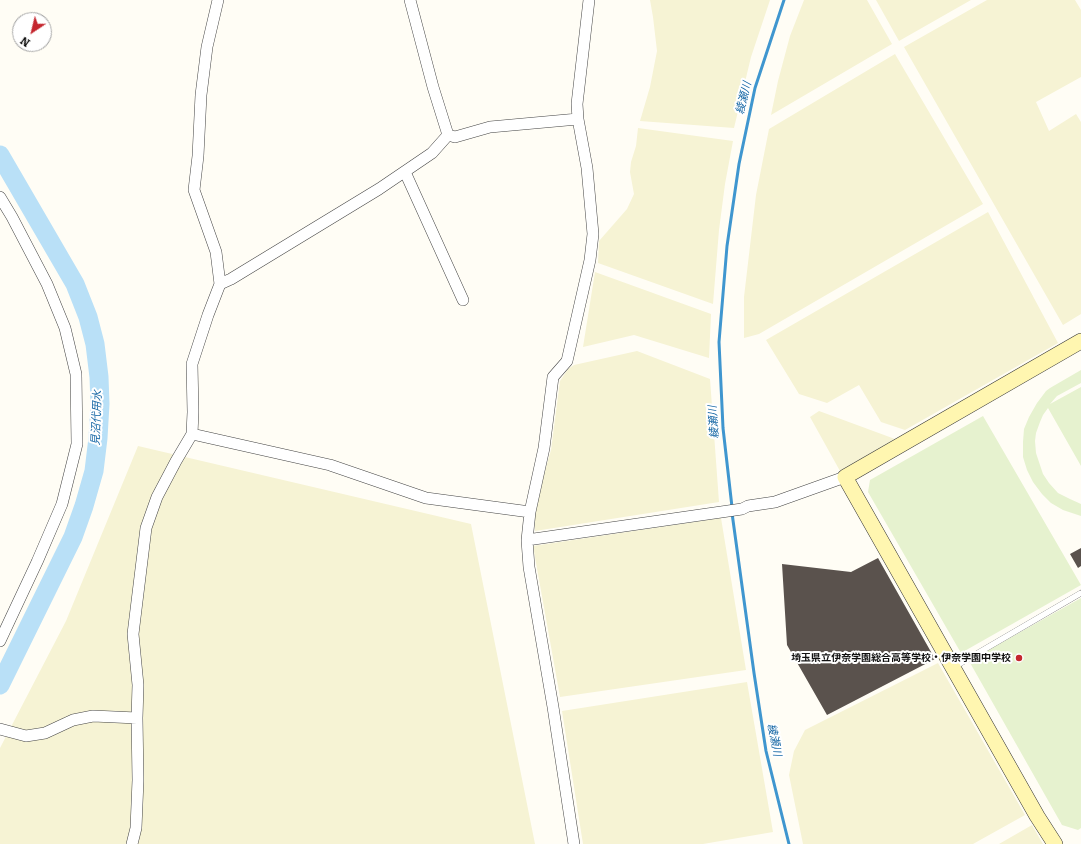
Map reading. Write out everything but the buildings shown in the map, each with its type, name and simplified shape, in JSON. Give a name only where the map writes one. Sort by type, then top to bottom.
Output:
[{"type":"street","points":[[132,844],[136,828],[138,780],[138,685],[133,634],[146,528],[157,497],[192,434],[194,412],[192,364],[220,284],[216,252],[194,190],[198,156],[201,95],[207,48],[218,0]]},
{"type":"street","points":[[410,0],[433,87],[448,135]]},
{"type":"street","points":[[574,844],[527,540],[530,512],[544,448],[553,378],[568,361],[591,253],[593,234],[587,168],[576,104],[589,0]]},
{"type":"street","points":[[448,135],[455,137],[490,127],[578,119]]},
{"type":"street","points":[[220,284],[231,279],[373,194],[432,153],[448,135]]},
{"type":"street","points":[[405,172],[463,300]]},
{"type":"street","points":[[0,197],[47,284],[65,328],[76,374],[77,444],[62,504],[0,641]]},
{"type":"street","points":[[527,540],[742,509],[748,506],[775,502],[845,477],[1081,341]]},
{"type":"street","points":[[192,434],[330,465],[426,498],[530,512]]},
{"type":"street","points":[[845,477],[954,667],[1037,816],[1055,844]]},
{"type":"street","points":[[0,729],[26,736],[45,733],[73,720],[93,716],[137,718]]},
{"type":"lane","points":[[954,667],[1081,593]]},
{"type":"shaded area","points":[[650,0],[770,0],[751,57],[734,128],[640,121],[650,87],[657,51]]},
{"type":"shaded area","points":[[804,0],[867,0],[892,44],[771,115],[790,36]]},
{"type":"shaded area","points":[[876,0],[971,0],[899,41]]},
{"type":"shaded area","points":[[987,0],[1075,0],[1081,10],[1081,77],[1036,102],[1049,131],[1076,114],[1081,122],[1081,314],[1063,325],[904,47]]},
{"type":"shaded area","points":[[895,54],[983,204],[759,334],[744,338],[744,297],[756,195],[769,129]]},
{"type":"shaded area","points":[[638,128],[733,141],[725,184],[719,230],[713,304],[598,263],[599,241],[627,209],[634,194],[630,172],[631,162],[636,146]]},
{"type":"shaded area","points":[[988,212],[1058,343],[905,430],[881,422],[859,385],[827,403],[799,394],[766,340]]},
{"type":"shaded area","points":[[595,272],[711,314],[709,358],[634,335],[583,347]]},
{"type":"shaded area","points":[[637,351],[710,379],[719,502],[535,531],[534,509],[551,450],[560,381],[568,369],[574,365]]},
{"type":"shaded area","points":[[819,411],[895,439],[840,471],[810,417]]},
{"type":"shaded area","points":[[138,446],[471,524],[535,844],[0,844],[0,748],[66,621]]},
{"type":"shaded area","points":[[721,518],[746,670],[560,697],[533,546]]},
{"type":"shaded area","points":[[938,663],[1025,815],[973,844],[803,844],[789,775],[794,751],[805,730]]},
{"type":"shaded area","points":[[747,682],[773,832],[703,844],[583,844],[562,711]]},
{"type":"shaded area","points":[[1032,825],[1043,844],[999,844]]},
{"type":"green space","points":[[1081,370],[1081,383],[1057,396],[1050,404],[1081,387],[1081,466],[1048,408],[1040,422],[1035,441],[1036,453],[1043,474],[1058,493],[1081,504],[1081,516],[1063,510],[1051,503],[1042,494],[1033,482],[1027,470],[1023,457],[1023,442],[1024,429],[1029,417],[1046,391]]},
{"type":"green space","points":[[983,416],[1081,585],[961,653],[868,492],[870,480]]},
{"type":"green space","points":[[1081,598],[1081,828],[1078,830],[1062,825],[969,661]]},
{"type":"waterway","name":"綾瀬川","points":[[732,507],[723,428],[719,342],[727,246],[739,164],[755,88],[784,0]]},
{"type":"waterway","name":"見沼代用水","points":[[0,155],[75,284],[88,317],[95,344],[99,377],[100,404],[94,471],[73,537],[0,685]]},
{"type":"waterway","name":"綾瀬川","points":[[732,513],[766,751],[789,844]]},
{"type":"place","name":"埼玉県立伊奈学園総合高等学校・伊奈学園中学校","points":[[1019,658]]}]
